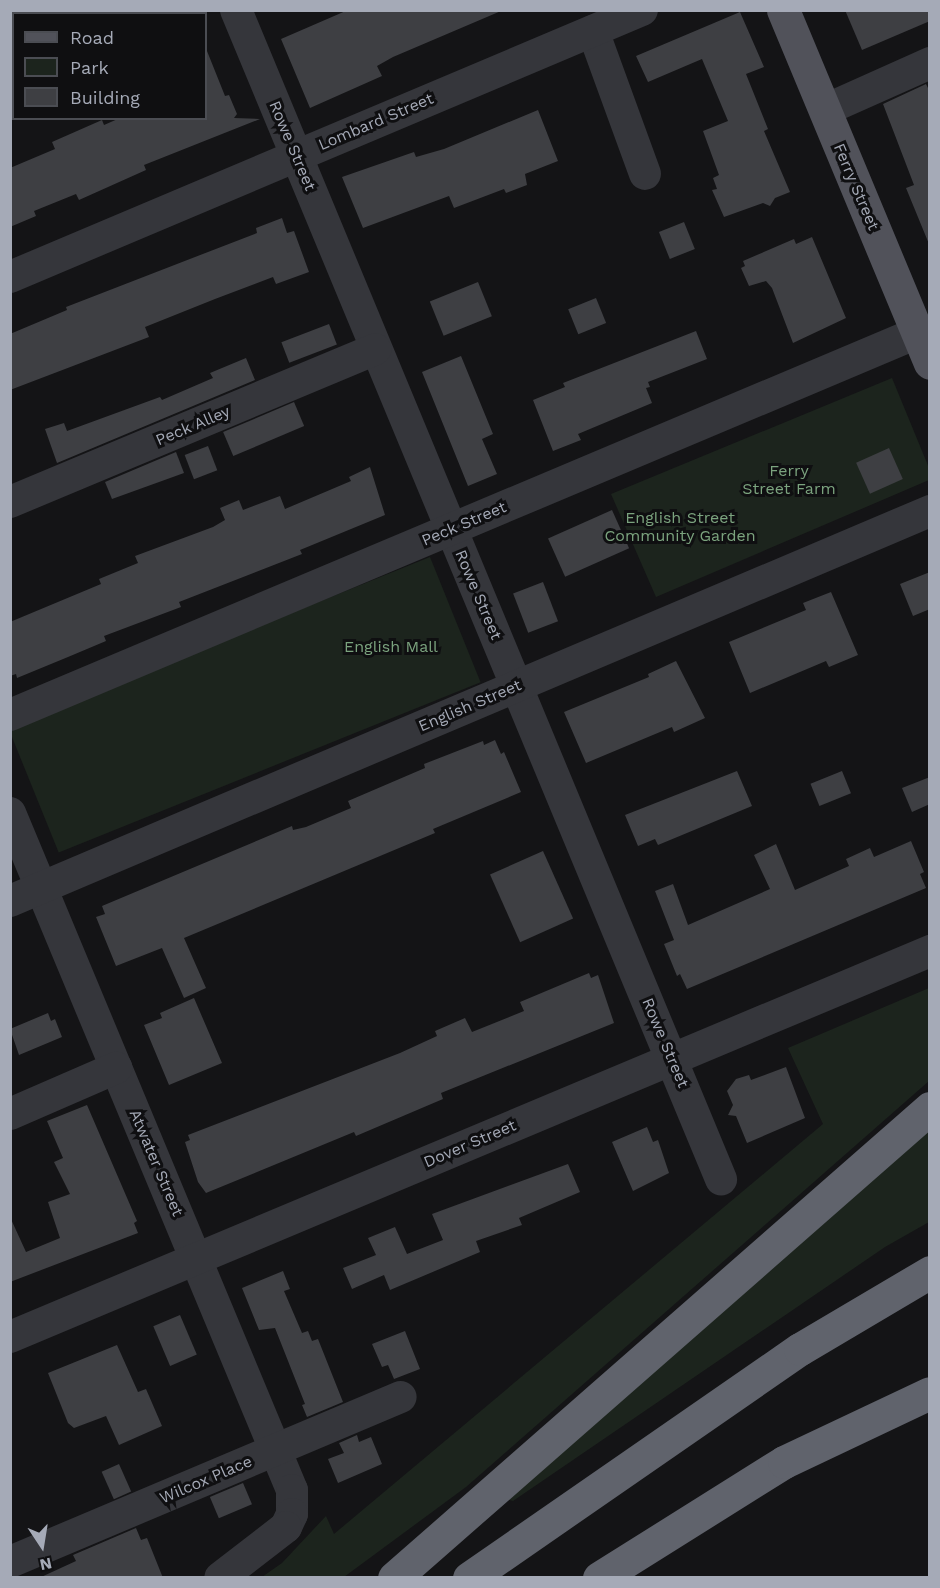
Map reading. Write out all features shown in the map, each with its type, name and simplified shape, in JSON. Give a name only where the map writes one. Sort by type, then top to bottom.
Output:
[{"type":"highway","points":[[394,1578],[521,1470],[930,1108]]},
{"type":"highway","points":[[469,1578],[800,1349],[930,1272]]},
{"type":"highway","points":[[599,1578],[784,1462],[930,1393]]},
{"type":"main road","name":"Ferry Street","points":[[783,10],[930,363]]},
{"type":"street","name":"Rowe Street","points":[[236,10],[721,1179]]},
{"type":"street","name":"Lombard Street","points":[[10,277],[642,10]]},
{"type":"street","points":[[593,31],[645,174]]},
{"type":"street","points":[[825,110],[930,63]]},
{"type":"street","name":"Peck Street","points":[[10,715],[917,333]]},
{"type":"street","name":"Peck Alley","points":[[10,502],[375,349]]},
{"type":"street","name":"English Street","points":[[10,901],[930,511]]},
{"type":"street","name":"Atwater Street","points":[[10,813],[292,1490],[292,1514],[277,1537],[220,1578]]},
{"type":"street","name":"Dover Street","points":[[10,1337],[930,951]]},
{"type":"street","points":[[10,1114],[116,1068]]},
{"type":"street","name":"Wilcox Place","points":[[10,1562],[401,1398]]},
{"type":"green space","name":"Ferry Street Farm","points":[[892,378],[929,468],[929,480],[656,597],[611,494]]},
{"type":"green space","name":"English Mall","points":[[430,557],[481,682],[59,853],[10,732],[10,727]]},
{"type":"green space","points":[[929,988],[929,1081],[466,1487],[344,1577],[262,1577],[282,1563],[326,1516],[334,1534],[823,1124],[788,1048]]},
{"type":"green space","points":[[929,1125],[929,1222],[885,1247],[513,1501],[506,1499]]},
{"type":"building","points":[[348,10],[501,11],[393,57],[377,66],[382,76],[310,108],[281,39]]},
{"type":"building","points":[[845,10],[930,10],[930,21],[862,50]]},
{"type":"building","points":[[740,12],[764,67],[746,74],[768,129],[764,131],[790,192],[775,198],[770,206],[763,203],[724,217],[712,190],[717,189],[713,178],[719,175],[703,131],[728,121],[702,59],[648,82],[636,56]]},
{"type":"building","points":[[207,51],[225,96],[229,95],[237,114],[234,118],[260,119],[144,165],[146,170],[79,200],[76,194],[34,211],[36,216],[10,227],[10,168],[55,149],[52,142],[102,120],[104,125],[115,120],[207,120]]},
{"type":"building","points":[[926,84],[930,92],[929,244],[906,188],[914,185],[883,104]]},
{"type":"building","points":[[538,110],[558,161],[525,174],[527,185],[506,193],[504,189],[454,208],[449,196],[363,228],[342,177],[414,152],[416,157],[444,149]]},
{"type":"building","points":[[282,218],[287,233],[294,231],[309,272],[276,284],[273,277],[215,299],[145,327],[149,337],[10,390],[10,334],[67,310],[66,307],[257,233],[256,228]]},
{"type":"building","points":[[684,222],[695,249],[670,259],[659,232]]},
{"type":"building","points":[[812,237],[846,318],[793,343],[772,288],[766,281],[749,286],[741,268],[745,266],[743,261],[794,239],[796,244]]},
{"type":"building","points":[[478,282],[492,316],[444,336],[430,301]]},
{"type":"building","points":[[596,298],[606,323],[578,334],[568,309]]},
{"type":"building","points":[[329,324],[337,345],[289,363],[281,342]]},
{"type":"building","points":[[696,331],[707,359],[648,382],[650,387],[646,388],[652,403],[578,434],[581,440],[553,451],[533,400],[565,387],[563,383]]},
{"type":"building","points":[[461,356],[493,434],[482,439],[497,474],[468,486],[422,372]]},
{"type":"building","points":[[246,358],[255,380],[57,463],[45,429],[64,423],[67,431],[160,397],[162,400],[213,378],[210,373]]},
{"type":"building","points":[[294,402],[304,426],[233,456],[223,432]]},
{"type":"building","points":[[208,446],[217,470],[194,479],[185,455]]},
{"type":"building","points":[[889,448],[903,479],[870,494],[856,463]]},
{"type":"building","points":[[176,452],[184,473],[112,499],[105,482]]},
{"type":"building","points":[[370,467],[385,515],[300,550],[302,554],[179,602],[181,607],[104,636],[106,641],[17,678],[16,674],[10,676],[10,622],[101,584],[99,579],[138,563],[135,556],[213,527],[225,520],[220,508],[239,500],[243,510],[280,496],[285,509],[351,481],[349,477]]},
{"type":"building","points":[[612,510],[629,548],[565,577],[548,538]]},
{"type":"building","points":[[930,572],[930,609],[913,616],[900,584]]},
{"type":"building","points":[[543,582],[558,621],[528,633],[513,593]]},
{"type":"building","points":[[831,592],[858,655],[829,667],[826,661],[750,693],[729,642],[806,610],[803,603]]},
{"type":"building","points":[[676,661],[705,718],[674,732],[672,727],[586,763],[564,712],[649,677],[648,674]]},
{"type":"building","points":[[495,740],[501,754],[504,752],[521,792],[433,829],[435,833],[184,938],[206,988],[184,998],[162,948],[116,966],[96,917],[105,914],[102,906],[292,826],[293,830],[306,827],[351,808],[348,801],[425,768],[424,764],[483,741],[484,745]]},
{"type":"building","points":[[737,771],[752,806],[658,845],[655,839],[638,846],[625,815]]},
{"type":"building","points":[[842,771],[851,793],[819,806],[810,784]]},
{"type":"building","points":[[930,777],[930,804],[912,812],[902,788]]},
{"type":"building","points":[[911,841],[924,872],[920,874],[926,888],[687,989],[680,974],[677,976],[664,944],[674,940],[655,891],[673,884],[688,925],[770,889],[754,855],[776,844],[795,890],[849,866],[846,859],[870,848],[874,857]]},
{"type":"building","points":[[543,851],[573,919],[520,942],[490,875]]},
{"type":"building","points":[[589,973],[591,978],[598,975],[614,1023],[441,1093],[443,1099],[356,1136],[354,1132],[206,1193],[198,1182],[185,1142],[190,1140],[188,1135],[400,1053],[437,1036],[435,1031],[465,1018],[472,1032],[524,1011],[520,1002]]},
{"type":"building","points":[[194,998],[222,1063],[169,1085],[144,1025],[162,1018],[160,1013]]},
{"type":"building","points":[[48,1013],[51,1021],[55,1019],[62,1037],[19,1055],[10,1029]]},
{"type":"building","points":[[786,1067],[805,1118],[747,1143],[736,1116],[728,1115],[733,1105],[727,1091],[736,1079],[749,1075],[751,1080]]},
{"type":"building","points":[[87,1105],[137,1221],[134,1223],[138,1233],[10,1282],[10,1217],[26,1252],[60,1238],[48,1202],[70,1194],[54,1162],[63,1158],[47,1121]]},
{"type":"building","points":[[647,1127],[653,1142],[658,1140],[669,1173],[633,1191],[612,1142]]},
{"type":"building","points":[[568,1164],[580,1192],[519,1218],[522,1225],[476,1241],[480,1252],[390,1290],[384,1275],[352,1289],[343,1268],[376,1255],[368,1238],[395,1227],[407,1254],[443,1240],[432,1214]]},
{"type":"building","points":[[283,1271],[290,1289],[284,1291],[302,1333],[308,1331],[312,1341],[318,1339],[343,1402],[307,1417],[302,1405],[305,1404],[275,1328],[259,1330],[242,1288]]},
{"type":"building","points":[[180,1315],[197,1355],[170,1366],[153,1326]]},
{"type":"building","points":[[405,1331],[420,1369],[394,1379],[388,1365],[382,1367],[372,1344]]},
{"type":"building","points":[[117,1345],[138,1392],[146,1389],[162,1426],[119,1445],[106,1416],[74,1428],[68,1423],[48,1373]]},
{"type":"building","points":[[357,1435],[359,1442],[371,1437],[382,1464],[338,1483],[328,1459],[344,1453],[339,1443]]},
{"type":"building","points":[[119,1464],[131,1491],[114,1499],[102,1472]]},
{"type":"building","points":[[243,1483],[252,1504],[219,1518],[210,1497]]},
{"type":"building","points":[[136,1528],[141,1540],[147,1538],[163,1578],[39,1578],[76,1561],[73,1555]]},
{"type":"park label","name":"English Street Community Garden","points":[[680,527]]}]
